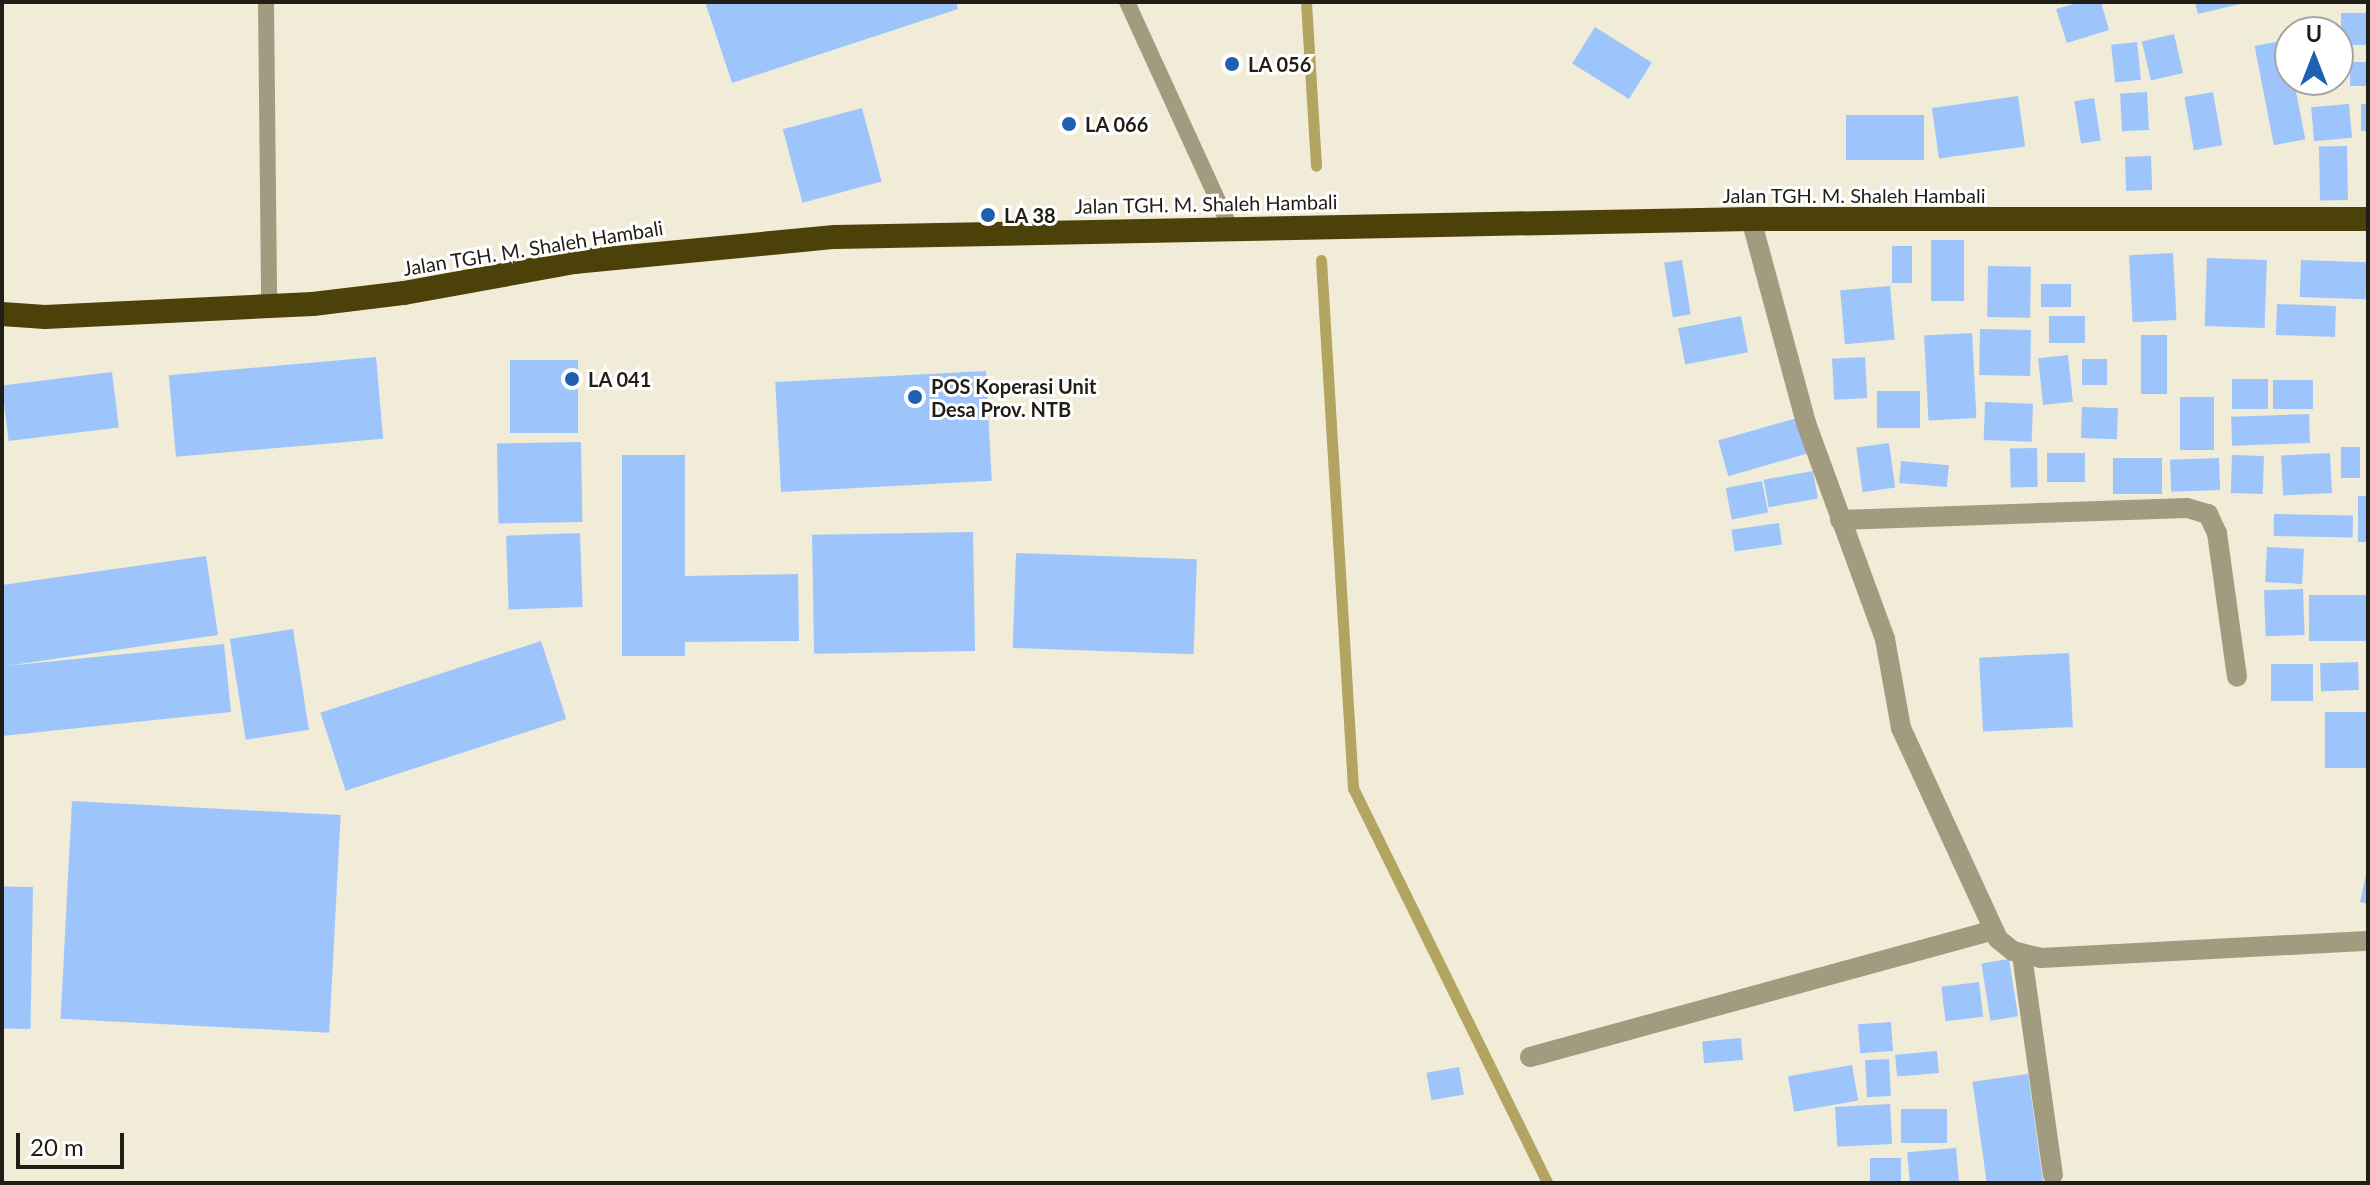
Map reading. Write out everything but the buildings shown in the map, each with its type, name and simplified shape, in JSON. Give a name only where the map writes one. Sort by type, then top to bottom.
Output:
[{"type":"highway","name":"Jalan TGH. M. Shaleh Hambali","points":[[2,314],[269,307],[404,293],[574,262],[748,242],[1751,219],[2368,219]]},
{"type":"street","points":[[1751,219],[1806,423],[1885,639],[1901,728],[1992,931],[2022,955],[2166,953],[2368,941]]},
{"type":"street","points":[[1840,520],[2187,508],[2208,514],[2217,533],[2237,677]]},
{"type":"street","points":[[1530,1057],[1992,931]]},
{"type":"street","points":[[2022,955],[2053,1175]]},
{"type":"lane","points":[[266,2],[269,307]]},
{"type":"lane","points":[[1127,2],[1231,229]]},
{"type":"waterway","points":[[1306,2],[1316,166]]},
{"type":"waterway","points":[[1321,260],[1353,788],[1547,1183]]},
{"type":"place","name":"LA 056","points":[[1232,64]]},
{"type":"place","name":"LA 066","points":[[1069,124]]},
{"type":"place","name":"LA 38","points":[[988,215]]},
{"type":"place","name":"LA 041","points":[[572,379]]},
{"type":"place","name":"POS Koperasi Unit Desa Prov. NTB","points":[[915,397]]}]
